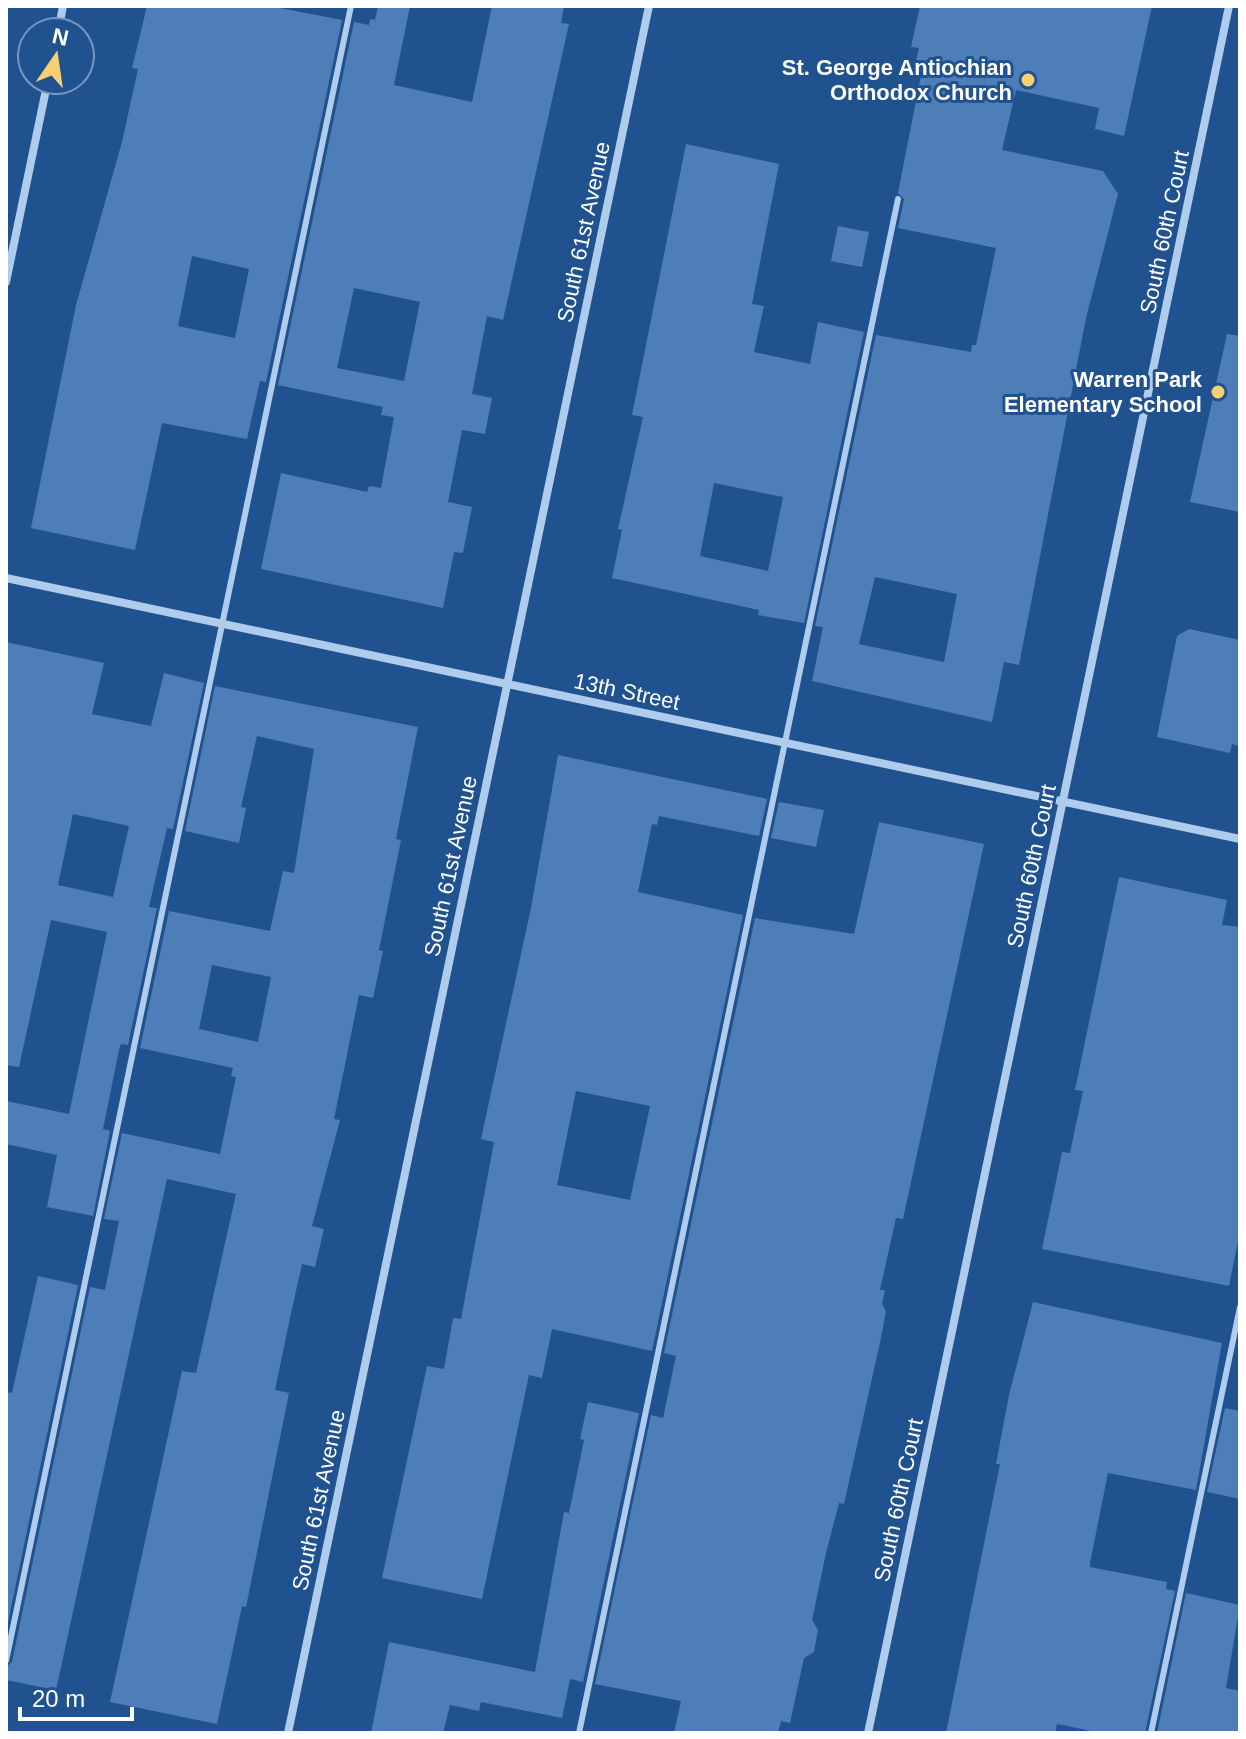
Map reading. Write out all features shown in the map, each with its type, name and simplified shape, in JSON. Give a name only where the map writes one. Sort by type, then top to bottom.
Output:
[{"type":"street","name":"South 61st Avenue","points":[[288,1733],[649,6]]},
{"type":"street","name":"South 60th Court","points":[[868,1733],[1229,6]]},
{"type":"street","points":[[6,282],[45,96]]},
{"type":"street","name":"13th Street","points":[[6,578],[1240,839]]},
{"type":"lane","points":[[6,1661],[351,6]]},
{"type":"lane","points":[[579,1733],[898,199]]},
{"type":"lane","points":[[1151,1733],[1240,1307]]},
{"type":"building","points":[[147,6],[270,6],[342,20],[266,382],[260,381],[247,439],[162,423],[135,550],[31,528],[76,305],[122,142],[138,69],[132,68]],"holes":[[[192,256],[249,269],[235,338],[178,326]]]},
{"type":"building","points":[[378,6],[410,6],[394,85],[472,102],[492,6],[564,6],[561,23],[569,24],[503,320],[487,316],[472,394],[492,398],[485,434],[462,430],[448,502],[472,507],[463,553],[454,552],[443,608],[261,569],[281,473],[367,492],[369,486],[381,488],[394,417],[381,415],[383,407],[278,385],[354,22],[369,25],[370,19],[375,20]],"holes":[[[354,288],[420,302],[404,381],[337,368]]]},
{"type":"building","points":[[920,6],[1152,6],[1124,136],[1095,129],[1099,108],[1016,90],[1002,150],[1103,171],[1118,194],[1086,318],[1019,665],[1004,662],[992,722],[812,681],[823,627],[815,626],[876,335],[971,352],[972,345],[976,345],[996,248],[898,228],[904,199],[898,193],[922,70],[914,69],[919,48],[911,47]],"holes":[[[875,577],[957,594],[944,662],[859,644]]]},
{"type":"building","points":[[686,144],[779,164],[752,304],[764,306],[754,352],[810,364],[818,322],[864,332],[804,623],[758,615],[759,610],[612,578],[622,530],[618,529],[643,417],[632,415]],"holes":[[[714,483],[783,497],[768,571],[700,556]]]},
{"type":"building","points":[[838,226],[869,232],[862,267],[831,261]]},
{"type":"building","points":[[1227,334],[1240,336],[1240,512],[1190,502]]},
{"type":"building","points":[[1189,629],[1240,640],[1240,746],[1232,744],[1230,753],[1157,737],[1177,636]]},
{"type":"building","points":[[6,642],[104,663],[92,714],[151,726],[164,673],[204,683],[173,829],[167,828],[149,907],[157,908],[128,1045],[121,1044],[119,1050],[103,1129],[110,1131],[93,1216],[47,1207],[57,1155],[6,1144],[6,1101],[69,1114],[107,932],[51,920],[19,1067],[6,1065]],"holes":[[[73,814],[129,826],[113,897],[58,885]]]},
{"type":"building","points":[[215,686],[418,727],[396,839],[401,840],[379,950],[383,951],[373,998],[359,995],[334,1119],[340,1120],[312,1226],[324,1229],[315,1267],[302,1264],[290,1318],[275,1390],[289,1393],[246,1607],[242,1606],[217,1724],[110,1702],[182,1371],[196,1373],[236,1194],[167,1179],[56,1690],[6,1680],[6,1667],[12,1662],[90,1287],[105,1290],[119,1221],[104,1219],[122,1133],[220,1154],[236,1077],[231,1076],[233,1068],[140,1048],[169,911],[270,931],[283,871],[294,873],[314,749],[257,736],[241,807],[246,808],[239,843],[185,831]],"holes":[[[212,965],[271,977],[258,1042],[199,1029]]]},
{"type":"building","points":[[558,755],[767,799],[759,836],[659,816],[657,825],[652,824],[638,892],[743,915],[652,1351],[552,1329],[542,1378],[529,1375],[482,1599],[382,1578],[427,1366],[444,1369],[453,1318],[461,1319],[494,1142],[481,1139],[531,908]],"holes":[[[576,1091],[650,1106],[630,1200],[557,1185]]]},
{"type":"building","points":[[779,802],[824,810],[816,847],[771,838]]},
{"type":"building","points":[[879,822],[984,844],[903,1219],[896,1218],[880,1290],[885,1290],[882,1304],[886,1311],[844,1504],[839,1503],[826,1553],[812,1620],[818,1630],[814,1652],[804,1658],[790,1723],[781,1721],[778,1733],[674,1733],[681,1701],[595,1684],[651,1415],[663,1418],[676,1356],[664,1353],[755,918],[854,934]]},
{"type":"building","points":[[1119,877],[1227,900],[1222,925],[1240,927],[1240,1231],[1229,1286],[1042,1249],[1062,1152],[1070,1153],[1083,1091],[1075,1090]]},
{"type":"building","points":[[38,1276],[78,1285],[6,1632],[6,1392],[12,1393]]},
{"type":"building","points":[[1033,1302],[1222,1343],[1196,1490],[1108,1473],[1090,1563],[1090,1567],[1167,1582],[1166,1589],[1175,1591],[1145,1733],[1101,1733],[1057,1724],[1055,1733],[946,1733],[1000,1464],[996,1464],[1009,1395]]},
{"type":"building","points":[[588,1402],[639,1413],[583,1682],[570,1679],[562,1718],[481,1702],[479,1711],[450,1705],[443,1733],[371,1733],[389,1642],[535,1672],[564,1512],[569,1513],[584,1440],[580,1439]]},
{"type":"building","points":[[1225,1408],[1240,1411],[1240,1499],[1207,1492]]},
{"type":"building","points":[[1186,1593],[1240,1605],[1226,1688],[1240,1691],[1240,1733],[1157,1733]]},
{"type":"place","name":"St. George Antiochian Orthodox Church","points":[[1028,80]]},
{"type":"place","name":"Warren Park Elementary School","points":[[1218,392]]}]
